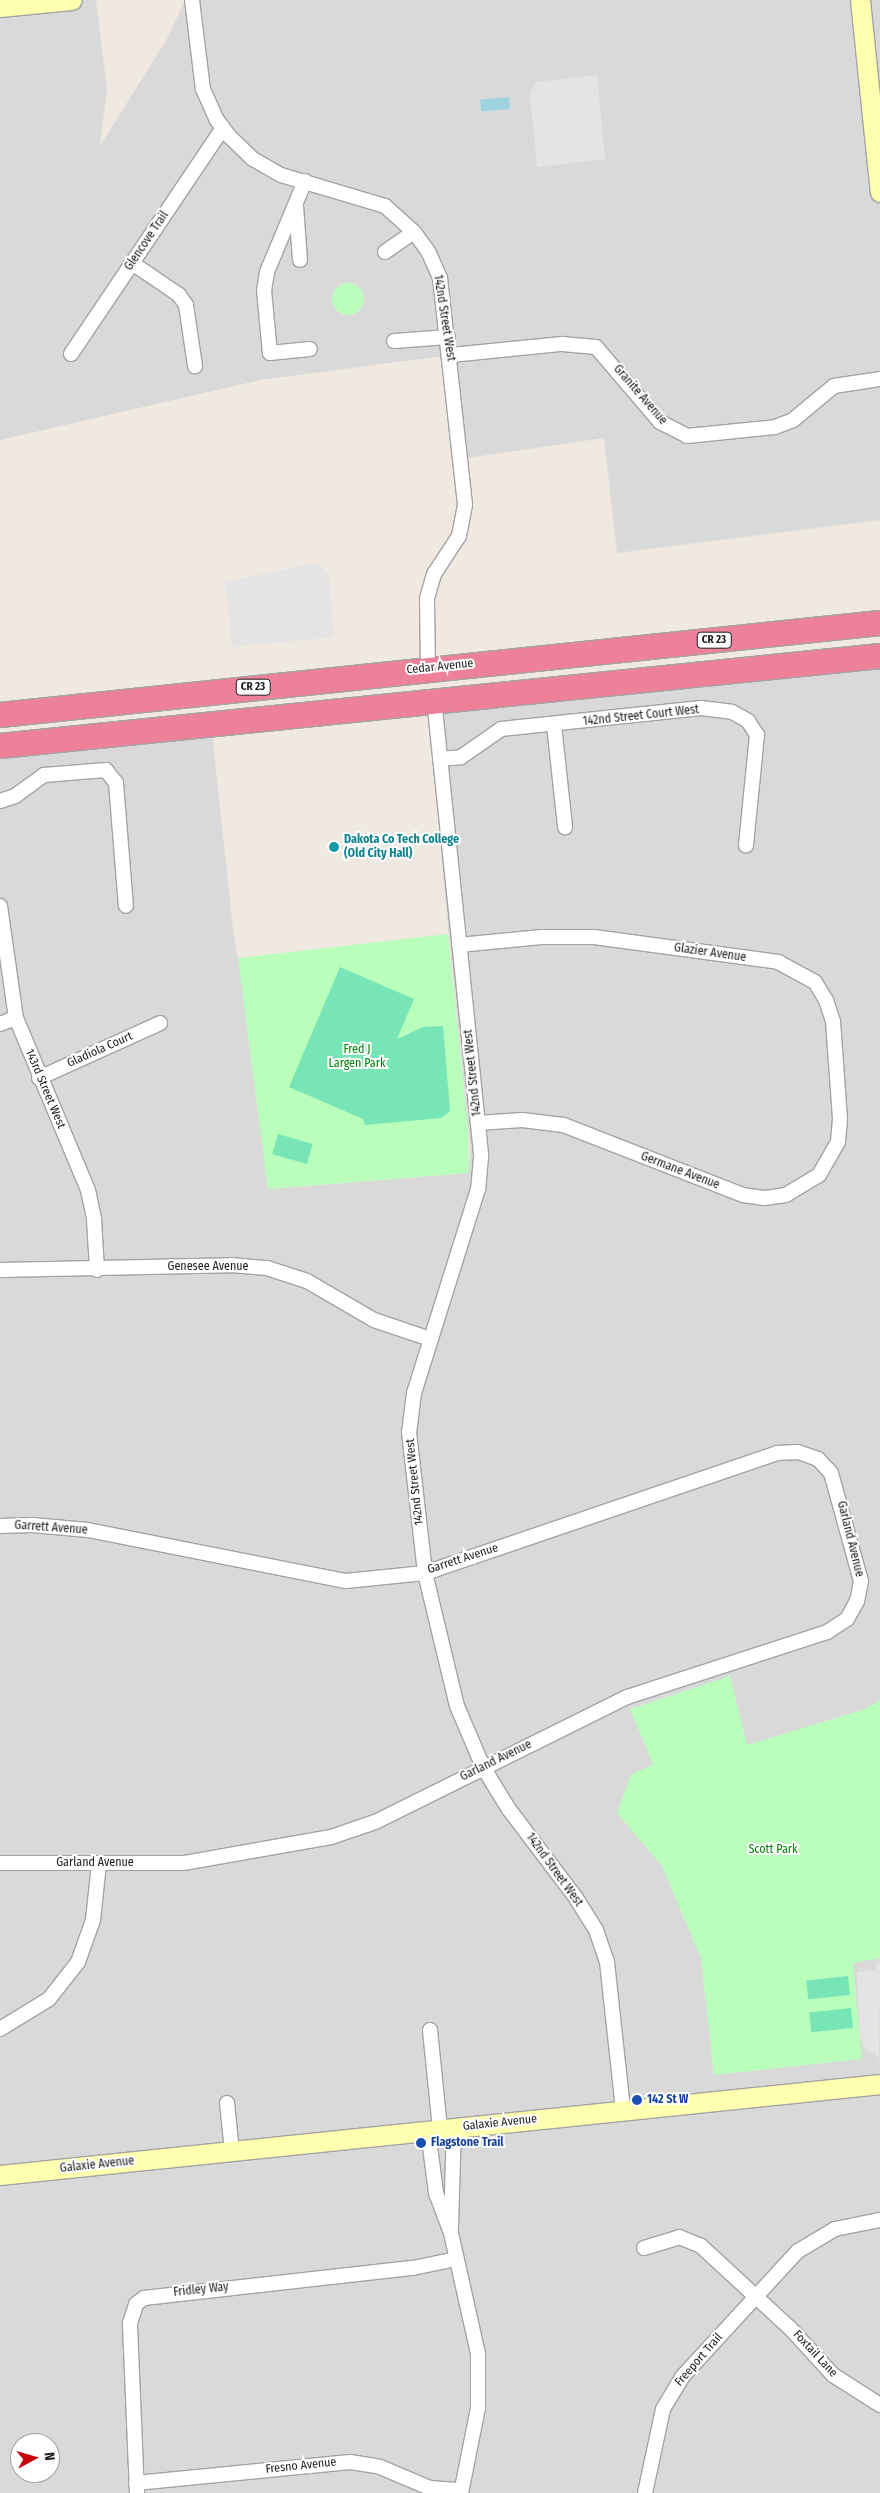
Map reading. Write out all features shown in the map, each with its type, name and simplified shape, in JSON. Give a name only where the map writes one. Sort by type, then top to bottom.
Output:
[{"type":"highway","name":"Cedar Avenue","points":[[0,715],[428,668],[880,623]]},
{"type":"highway","points":[[434,699],[444,685],[458,680],[528,670],[562,655]]},
{"type":"highway","points":[[0,746],[434,699],[880,656]]},
{"type":"highway","points":[[266,717],[341,695],[401,686],[418,679],[428,668]]},
{"type":"street","points":[[0,7],[72,0]]},
{"type":"street","name":"142nd Street West","points":[[192,0],[203,89],[223,128],[253,159],[281,175],[385,206],[414,232],[428,251],[440,278],[451,355],[465,505],[459,536],[434,574],[426,599],[428,668]]},
{"type":"street","points":[[860,0],[880,192]]},
{"type":"street","name":"Glencove Trail","points":[[71,354],[223,128]]},
{"type":"street","points":[[305,181],[267,272],[264,290],[270,353],[310,349]]},
{"type":"street","points":[[296,202],[300,260]]},
{"type":"street","points":[[385,252],[414,232]]},
{"type":"street","points":[[132,263],[179,295],[186,305],[195,366]]},
{"type":"street","points":[[394,342],[448,337]]},
{"type":"street","name":"Granite Avenue","points":[[451,355],[562,344],[593,346],[608,356],[660,422],[687,436],[775,428],[793,420],[834,386],[880,379]]},
{"type":"street","name":"142nd Street West","points":[[434,699],[481,1157],[478,1189],[414,1393],[409,1432],[425,1573],[458,1706],[483,1767],[508,1808],[576,1898],[596,1930],[607,1962],[623,2110]]},
{"type":"street","name":"142nd Street Court West","points":[[440,759],[461,757],[501,728],[554,725],[701,708],[732,712],[748,721],[757,735],[746,845]]},
{"type":"street","points":[[554,725],[565,827]]},
{"type":"street","points":[[0,801],[15,796],[44,775],[106,770],[116,783],[126,906]]},
{"type":"street","name":"143rd Street West","points":[[0,914],[16,1018],[39,1078],[88,1190],[94,1219],[97,1270]]},
{"type":"street","name":"Glazier Avenue","points":[[459,946],[542,937],[594,937],[778,962],[815,982],[826,1000],[833,1021],[840,1119]]},
{"type":"street","points":[[0,1024],[16,1018]]},
{"type":"street","name":"Gladiola Court","points":[[39,1078],[160,1023]]},
{"type":"street","name":"Germane Avenue","points":[[478,1123],[522,1120],[563,1125],[743,1195],[764,1198],[786,1195],[819,1175],[838,1142],[840,1119]]},
{"type":"street","name":"Genesee Avenue","points":[[0,1270],[97,1270],[231,1265],[267,1268],[306,1281],[374,1320],[430,1339]]},
{"type":"street","name":"Garrett Avenue","points":[[0,1526],[32,1525],[88,1530],[346,1581],[425,1573],[777,1453],[798,1452],[818,1459],[831,1473],[838,1491]]},
{"type":"street","name":"Garland Avenue","points":[[0,1863],[183,1863],[331,1837],[375,1822],[627,1697],[827,1632],[847,1619],[857,1601],[861,1581],[838,1491]]},
{"type":"street","points":[[0,2029],[12,2025],[49,1999],[78,1962],[93,1920],[99,1864]]},
{"type":"street","points":[[430,2030],[451,2233],[476,2336],[479,2372],[475,2426],[461,2491]]},
{"type":"street","name":"Galaxie Avenue","points":[[0,2175],[880,2084]]},
{"type":"street","points":[[226,2103],[232,2151]]},
{"type":"street","points":[[441,2129],[436,2193],[451,2233]]},
{"type":"street","name":"Freeport Trail","points":[[650,2492],[663,2409],[671,2393],[787,2260],[810,2242],[848,2225],[880,2220]]},
{"type":"street","name":"Foxtail Lane","points":[[644,2248],[679,2237],[692,2241],[756,2295],[833,2375],[880,2405]]},
{"type":"street","name":"Fridley Way","points":[[137,2488],[130,2323],[136,2304],[144,2298],[413,2268],[456,2259]]},
{"type":"street","name":"Fresno Avenue","points":[[137,2488],[350,2462],[380,2467],[430,2488],[461,2491]]},
{"type":"shaded area","points":[[0,0],[96,0],[107,89],[100,146],[168,37],[185,0],[880,0],[880,520],[617,553],[604,438],[461,459],[451,355],[260,380],[0,440]]},
{"type":"shaded area","points":[[597,75],[605,159],[537,167],[530,93],[536,82]]},
{"type":"shaded area","points":[[315,563],[329,573],[334,637],[232,647],[225,582]]},
{"type":"shaded area","points":[[880,656],[880,2493],[0,2493],[0,744],[211,723],[233,929],[245,1000],[268,1189],[469,1173],[470,1148],[441,854],[449,853],[434,699]]},
{"type":"shaded area","points":[[877,1963],[880,1963],[879,2065],[878,2057],[864,2048],[860,2036],[857,1972],[875,1970]]},
{"type":"green space","points":[[348,283],[359,288],[364,299],[359,310],[348,315],[337,310],[332,299],[337,288]]},
{"type":"green space","name":"Fred J Largen Park","points":[[448,934],[468,1129],[469,1173],[268,1189],[238,958]]},
{"type":"green space","points":[[340,967],[414,999],[397,1039],[423,1027],[443,1026],[450,1111],[441,1118],[365,1125],[363,1119],[289,1087]]},
{"type":"green space","points":[[278,1134],[313,1144],[307,1164],[272,1154]]},
{"type":"green space","name":"Scott Park","points":[[730,1676],[747,1745],[865,1709],[880,1700],[880,1958],[853,1963],[862,2059],[714,2075],[701,1958],[662,1866],[617,1813],[631,1775],[653,1764],[630,1709]]},
{"type":"green space","points":[[848,1976],[850,1995],[808,1999],[806,1980]]},
{"type":"green space","points":[[851,2008],[853,2028],[811,2032],[809,2012]]},
{"type":"water","points":[[509,97],[510,109],[481,111],[480,100]]},
{"type":"place","name":"Dakota Co Tech College (Old City Hall)","points":[[334,847]]},
{"type":"place","name":"142 St W","points":[[637,2100]]},
{"type":"place","name":"Flagstone Trail","points":[[421,2143]]}]
